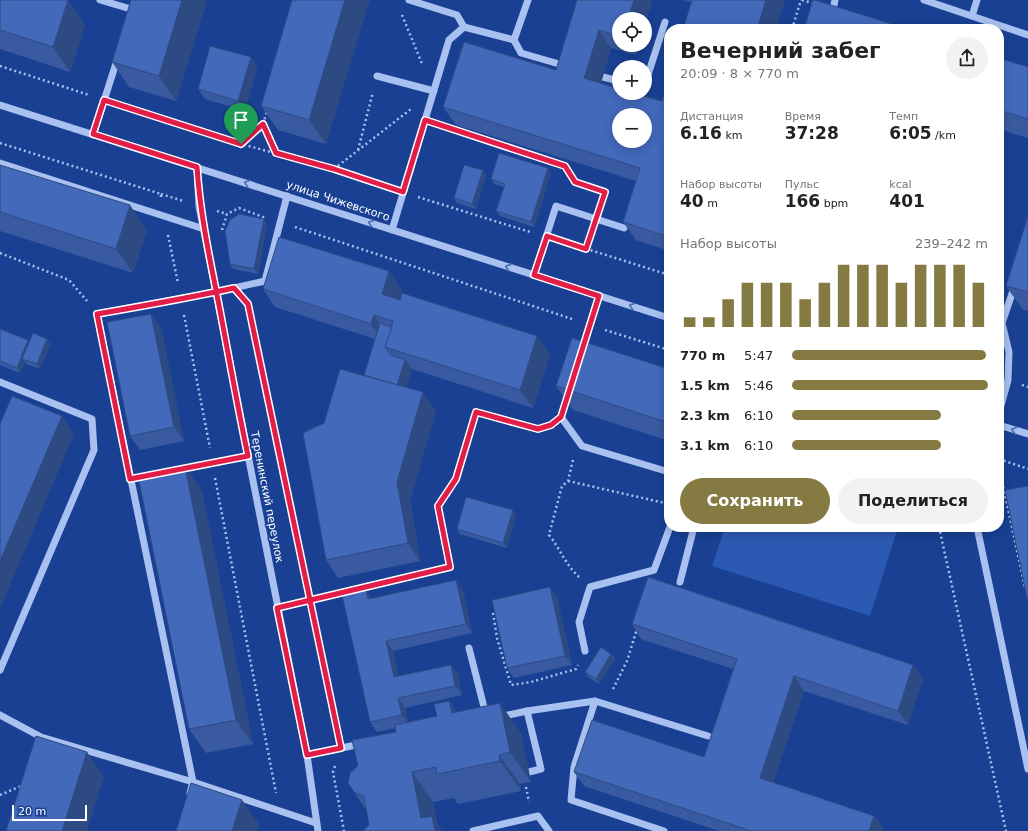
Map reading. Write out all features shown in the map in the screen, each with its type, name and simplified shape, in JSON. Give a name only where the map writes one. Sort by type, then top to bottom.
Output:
[{"type":"street","points":[[100,0],[132,14],[137,0]]},
{"type":"street","points":[[409,0],[457,14],[464,28],[514,40]]},
{"type":"street","points":[[528,0],[514,40],[521,53],[574,68]]},
{"type":"street","points":[[835,0],[832,10],[846,14]]},
{"type":"street","points":[[924,0],[994,24]]},
{"type":"street","points":[[972,16],[977,0]]},
{"type":"street","points":[[652,62],[664,25]]},
{"type":"street","points":[[1004,27],[1028,36]]},
{"type":"street","points":[[392,230],[449,40],[464,28]]},
{"type":"street","points":[[93,134],[121,48]]},
{"type":"street","points":[[377,76],[434,91]]},
{"type":"street","points":[[603,76],[612,79]]},
{"type":"street","name":"улица Чижевского","points":[[0,105],[664,316]]},
{"type":"street","points":[[0,163],[204,229]]},
{"type":"street","name":"Теренинский переулок","points":[[197,167],[199,206],[307,755],[318,831]]},
{"type":"street","points":[[186,803],[193,782],[134,478],[97,314],[181,299],[265,281],[286,196]]},
{"type":"street","points":[[534,275],[556,206],[624,228]]},
{"type":"street","points":[[1004,317],[1016,279]]},
{"type":"street","points":[[579,361],[599,296]]},
{"type":"street","points":[[1004,331],[1009,352],[1008,380],[1004,395]]},
{"type":"street","points":[[0,382],[92,419],[94,450],[0,670]]},
{"type":"street","points":[[277,608],[450,567],[438,506],[456,479],[476,412],[538,429],[551,425],[561,417],[572,382]]},
{"type":"street","points":[[561,417],[582,446],[664,471]]},
{"type":"street","points":[[1004,427],[1028,434]]},
{"type":"street","points":[[168,472],[248,456]]},
{"type":"street","points":[[585,651],[579,622],[590,587],[654,570],[668,532]]},
{"type":"street","points":[[680,582],[693,532]]},
{"type":"street","points":[[978,532],[1028,769]]},
{"type":"street","points":[[469,648],[487,719]]},
{"type":"street","points":[[595,701],[574,767],[571,800],[664,831]]},
{"type":"street","points":[[479,721],[527,711],[595,701],[708,736]]},
{"type":"street","points":[[527,711],[541,770],[529,772]]},
{"type":"street","points":[[0,716],[40,740],[193,782],[316,823]]},
{"type":"street","points":[[307,755],[372,742]]},
{"type":"street","points":[[473,831],[538,816],[549,831]]},
{"type":"path","points":[[794,24],[801,0]]},
{"type":"path","points":[[0,66],[241,144],[334,169],[403,192],[664,272]]},
{"type":"path","points":[[358,150],[377,76]]},
{"type":"path","points":[[241,144],[263,124],[268,109]]},
{"type":"path","points":[[425,120],[565,166],[575,182],[605,192],[586,249]]},
{"type":"path","points":[[263,124],[276,153]]},
{"type":"path","points":[[0,143],[161,194],[280,811]]},
{"type":"path","points":[[223,236],[222,228],[226,214],[239,208],[664,348]]},
{"type":"path","points":[[0,253],[69,280],[97,314]]},
{"type":"path","points":[[234,288],[248,304],[341,748],[333,772],[344,831]]},
{"type":"path","points":[[582,446],[574,457],[568,481],[562,486],[549,535],[558,547],[568,566],[590,587]]},
{"type":"path","points":[[1004,461],[1028,469]]},
{"type":"path","points":[[568,481],[664,503]]},
{"type":"path","points":[[1004,491],[1026,595]]},
{"type":"path","points":[[940,532],[1006,831]]},
{"type":"path","points":[[493,613],[497,638],[511,685],[531,682],[576,669],[585,651]]},
{"type":"path","points":[[605,704],[627,661],[638,624]]},
{"type":"path","points":[[0,795],[26,785]]},
{"type":"shaded area","points":[[723,532],[896,532],[870,616],[712,566]]},
{"type":"building","points":[[0,0],[68,0],[53,47],[0,30]]},
{"type":"building","points":[[131,0],[182,0],[159,76],[112,62]]},
{"type":"building","points":[[292,0],[345,0],[309,120],[261,106]]},
{"type":"building","points":[[577,0],[634,0],[630,12],[612,12],[612,34],[599,30],[584,78],[612,87],[612,100],[652,100],[652,98],[662,101],[664,94],[664,235],[623,222],[640,168],[443,107],[464,42],[556,70]]},
{"type":"building","points":[[692,0],[766,0],[759,24],[685,24]]},
{"type":"building","points":[[813,0],[815,0],[892,24],[806,24]]},
{"type":"building","points":[[210,46],[251,57],[238,101],[198,89]]},
{"type":"building","points":[[1004,60],[1028,67],[1028,119],[1004,112]]},
{"type":"building","points":[[499,153],[548,168],[531,222],[496,211],[505,184],[491,179]]},
{"type":"building","points":[[0,165],[130,205],[116,249],[0,212]]},
{"type":"building","points":[[464,165],[483,170],[472,204],[454,198]]},
{"type":"building","points":[[239,214],[264,219],[254,269],[230,264],[225,231],[230,220]]},
{"type":"building","points":[[1028,216],[1028,292],[1006,286]]},
{"type":"building","points":[[279,237],[389,271],[382,294],[400,300],[402,293],[537,336],[520,390],[385,347],[393,321],[374,315],[371,324],[263,289]]},
{"type":"building","points":[[151,314],[174,427],[130,436],[107,322]]},
{"type":"building","points":[[380,323],[392,327],[385,347],[391,355],[405,360],[397,385],[364,375]]},
{"type":"building","points":[[0,329],[28,340],[17,368],[0,361]]},
{"type":"building","points":[[33,333],[47,339],[37,364],[22,359]]},
{"type":"building","points":[[572,338],[664,367],[664,421],[556,386]]},
{"type":"building","points":[[340,369],[423,392],[397,482],[408,543],[326,560],[303,433],[324,423]]},
{"type":"building","points":[[12,396],[62,416],[0,561],[0,424]]},
{"type":"building","points":[[185,467],[236,720],[189,729],[138,476]]},
{"type":"building","points":[[1028,486],[1028,603],[1005,490]]},
{"type":"building","points":[[466,497],[513,510],[503,543],[457,529]]},
{"type":"building","points":[[648,577],[913,665],[898,711],[794,676],[760,778],[874,816],[869,831],[751,831],[574,772],[592,720],[704,757],[737,659],[632,624]]},
{"type":"building","points":[[456,580],[466,624],[386,641],[394,677],[451,665],[455,686],[398,698],[402,715],[370,722],[342,595],[366,590],[368,599]]},
{"type":"building","points":[[550,587],[565,656],[507,668],[492,600]]},
{"type":"building","points":[[601,647],[611,654],[596,679],[585,672]]},
{"type":"building","points":[[449,701],[452,713],[500,703],[510,752],[499,755],[500,761],[437,774],[436,767],[412,772],[421,818],[432,816],[435,831],[363,831],[369,825],[364,796],[354,792],[348,783],[350,773],[358,766],[352,740],[396,732],[395,725],[437,716],[434,704]]},
{"type":"building","points":[[36,736],[87,752],[62,831],[6,831]]},
{"type":"building","points":[[191,783],[242,800],[232,831],[176,831]]},
{"type":"route","points":[[241,144],[104,100],[93,134],[197,167],[199,206],[216,292],[248,456],[130,479],[97,314],[181,299],[216,292],[234,288],[248,304],[309,601],[341,748],[307,755],[277,608],[309,601],[450,567],[438,506],[456,479],[476,412],[538,429],[551,425],[561,417],[599,296],[534,275],[547,236],[586,249],[605,192],[575,182],[565,166],[425,120],[403,192],[334,169],[276,153],[263,124],[241,144]]}]
